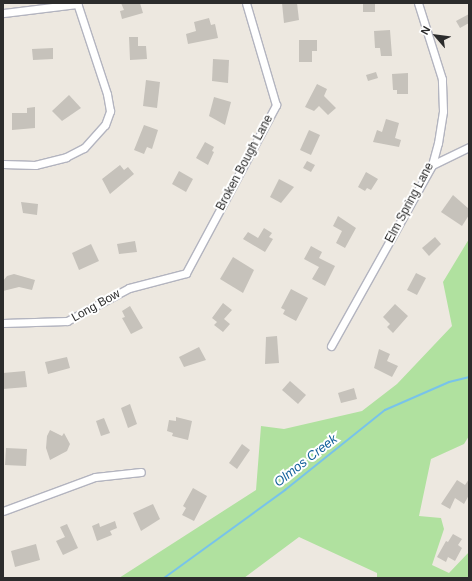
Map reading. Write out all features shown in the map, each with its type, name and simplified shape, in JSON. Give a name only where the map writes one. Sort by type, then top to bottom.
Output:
[{"type":"street","name":"Broken Bough Lane","points":[[186,274],[276,105],[246,3]]},
{"type":"street","name":"Elm Spring Lane","points":[[331,346],[432,164],[443,111],[442,79],[418,3]]},
{"type":"street","points":[[3,13],[77,4],[108,94],[110,111],[104,125],[84,148],[66,157],[35,165],[3,164]]},
{"type":"street","points":[[432,164],[469,147]]},
{"type":"street","name":"Long Bow","points":[[3,323],[67,321],[129,288],[186,274]]},
{"type":"street","points":[[3,511],[95,477],[141,472]]},
{"type":"green space","points":[[469,239],[469,436],[464,444],[431,459],[419,516],[441,518],[444,529],[432,565],[449,573],[469,552],[469,578],[377,578],[377,573],[299,537],[244,578],[119,578],[256,490],[261,426],[284,429],[362,411],[397,384],[452,326],[443,282]]},
{"type":"building","points":[[121,3],[140,3],[143,13],[122,19],[120,11],[124,10]]},
{"type":"building","points":[[282,3],[297,3],[299,20],[284,23]]},
{"type":"building","points":[[363,3],[375,3],[375,12],[363,12]]},
{"type":"building","points":[[469,14],[469,23],[460,28],[456,21]]},
{"type":"building","points":[[209,18],[211,25],[215,24],[218,38],[188,44],[186,34],[196,31],[194,22]]},
{"type":"building","points":[[390,30],[392,56],[381,56],[380,48],[375,48],[374,31]]},
{"type":"building","points":[[129,37],[138,37],[138,46],[146,46],[147,59],[130,60]]},
{"type":"building","points":[[299,40],[317,40],[317,51],[312,51],[312,62],[299,62]]},
{"type":"building","points":[[53,48],[53,59],[33,60],[32,49]]},
{"type":"building","points":[[213,59],[229,60],[228,83],[212,81]]},
{"type":"building","points":[[376,72],[378,78],[368,81],[366,75]]},
{"type":"building","points":[[408,73],[408,94],[397,94],[397,90],[393,90],[392,74]]},
{"type":"building","points":[[146,80],[160,82],[157,108],[143,106]]},
{"type":"building","points":[[317,84],[327,89],[324,96],[336,108],[328,115],[319,106],[314,111],[305,107]]},
{"type":"building","points":[[69,95],[81,108],[62,121],[52,111]]},
{"type":"building","points":[[214,97],[231,102],[225,125],[209,116]]},
{"type":"building","points":[[35,107],[35,128],[12,130],[12,113],[27,113],[27,108]]},
{"type":"building","points":[[386,119],[399,123],[395,138],[401,140],[399,147],[373,142],[377,130],[382,132]]},
{"type":"building","points":[[144,125],[158,130],[152,149],[147,147],[144,154],[134,150]]},
{"type":"building","points":[[309,130],[320,135],[311,155],[300,150]]},
{"type":"building","points":[[205,142],[214,147],[212,151],[214,152],[208,165],[196,158]]},
{"type":"building","points":[[307,161],[315,165],[311,172],[303,168]]},
{"type":"building","points":[[120,165],[124,170],[128,167],[134,174],[110,194],[102,179]]},
{"type":"building","points":[[179,171],[193,179],[186,192],[172,184]]},
{"type":"building","points":[[366,172],[378,179],[371,190],[367,188],[365,191],[358,187]]},
{"type":"building","points":[[279,179],[294,187],[281,203],[270,197]]},
{"type":"building","points":[[453,195],[469,209],[469,215],[462,226],[441,212]]},
{"type":"building","points":[[21,202],[38,204],[37,215],[23,213]]},
{"type":"building","points":[[338,216],[356,228],[345,248],[336,243],[342,231],[333,226]]},
{"type":"building","points":[[264,228],[272,233],[269,237],[273,239],[265,252],[243,239],[248,232],[258,238]]},
{"type":"building","points":[[435,237],[441,244],[429,256],[422,248]]},
{"type":"building","points":[[135,241],[137,252],[119,254],[117,244]]},
{"type":"building","points":[[91,244],[99,261],[79,270],[72,253]]},
{"type":"building","points":[[311,246],[322,252],[319,258],[335,266],[325,286],[312,279],[319,267],[304,259]]},
{"type":"building","points":[[233,257],[254,270],[243,293],[220,279]]},
{"type":"building","points":[[416,273],[426,278],[417,295],[407,290]]},
{"type":"building","points":[[14,274],[35,280],[32,290],[19,287],[3,291],[3,281],[7,276]]},
{"type":"building","points":[[291,289],[308,298],[296,321],[283,314],[285,310],[281,308]]},
{"type":"building","points":[[223,303],[232,310],[224,319],[230,324],[223,332],[214,325],[217,322],[212,318]]},
{"type":"building","points":[[395,304],[408,316],[393,333],[387,327],[390,324],[383,317]]},
{"type":"building","points":[[130,306],[143,328],[131,334],[122,318],[125,317],[122,311]]},
{"type":"building","points":[[277,336],[279,363],[265,364],[266,337]]},
{"type":"building","points":[[199,347],[206,360],[184,367],[179,357]]},
{"type":"building","points":[[379,349],[390,354],[387,361],[398,366],[392,377],[374,368]]},
{"type":"building","points":[[67,357],[70,368],[48,374],[45,362]]},
{"type":"building","points":[[25,371],[27,387],[3,389],[3,373]]},
{"type":"building","points":[[290,381],[306,395],[298,404],[282,390]]},
{"type":"building","points":[[354,388],[357,399],[341,403],[338,393]]},
{"type":"building","points":[[130,404],[137,424],[128,428],[121,408]]},
{"type":"building","points":[[176,417],[192,421],[188,440],[172,436],[173,433],[167,431],[169,420],[176,421]]},
{"type":"building","points":[[104,418],[110,433],[101,436],[96,421]]},
{"type":"building","points":[[50,430],[62,436],[64,433],[70,444],[67,451],[50,460],[46,448],[47,436]]},
{"type":"building","points":[[242,444],[250,450],[237,469],[229,463]]},
{"type":"building","points":[[6,448],[27,449],[26,466],[5,465]]},
{"type":"building","points":[[469,479],[469,495],[464,504],[455,498],[450,509],[441,504],[457,480],[465,485]]},
{"type":"building","points":[[193,488],[207,496],[194,521],[182,515],[186,508],[183,506]]},
{"type":"building","points":[[153,504],[160,519],[141,531],[133,513]]},
{"type":"building","points":[[115,521],[117,528],[110,531],[112,535],[97,541],[92,526],[99,523],[100,527]]},
{"type":"building","points":[[67,524],[78,548],[63,555],[56,541],[65,537],[60,527]]},
{"type":"building","points":[[453,534],[462,539],[458,545],[462,548],[455,561],[448,557],[446,562],[437,557],[446,541],[448,542]]},
{"type":"building","points":[[36,544],[40,560],[15,567],[11,551]]},
{"type":"waterway","name":"Olmos Creek","points":[[164,578],[285,490],[385,410],[449,382],[469,377]]}]
